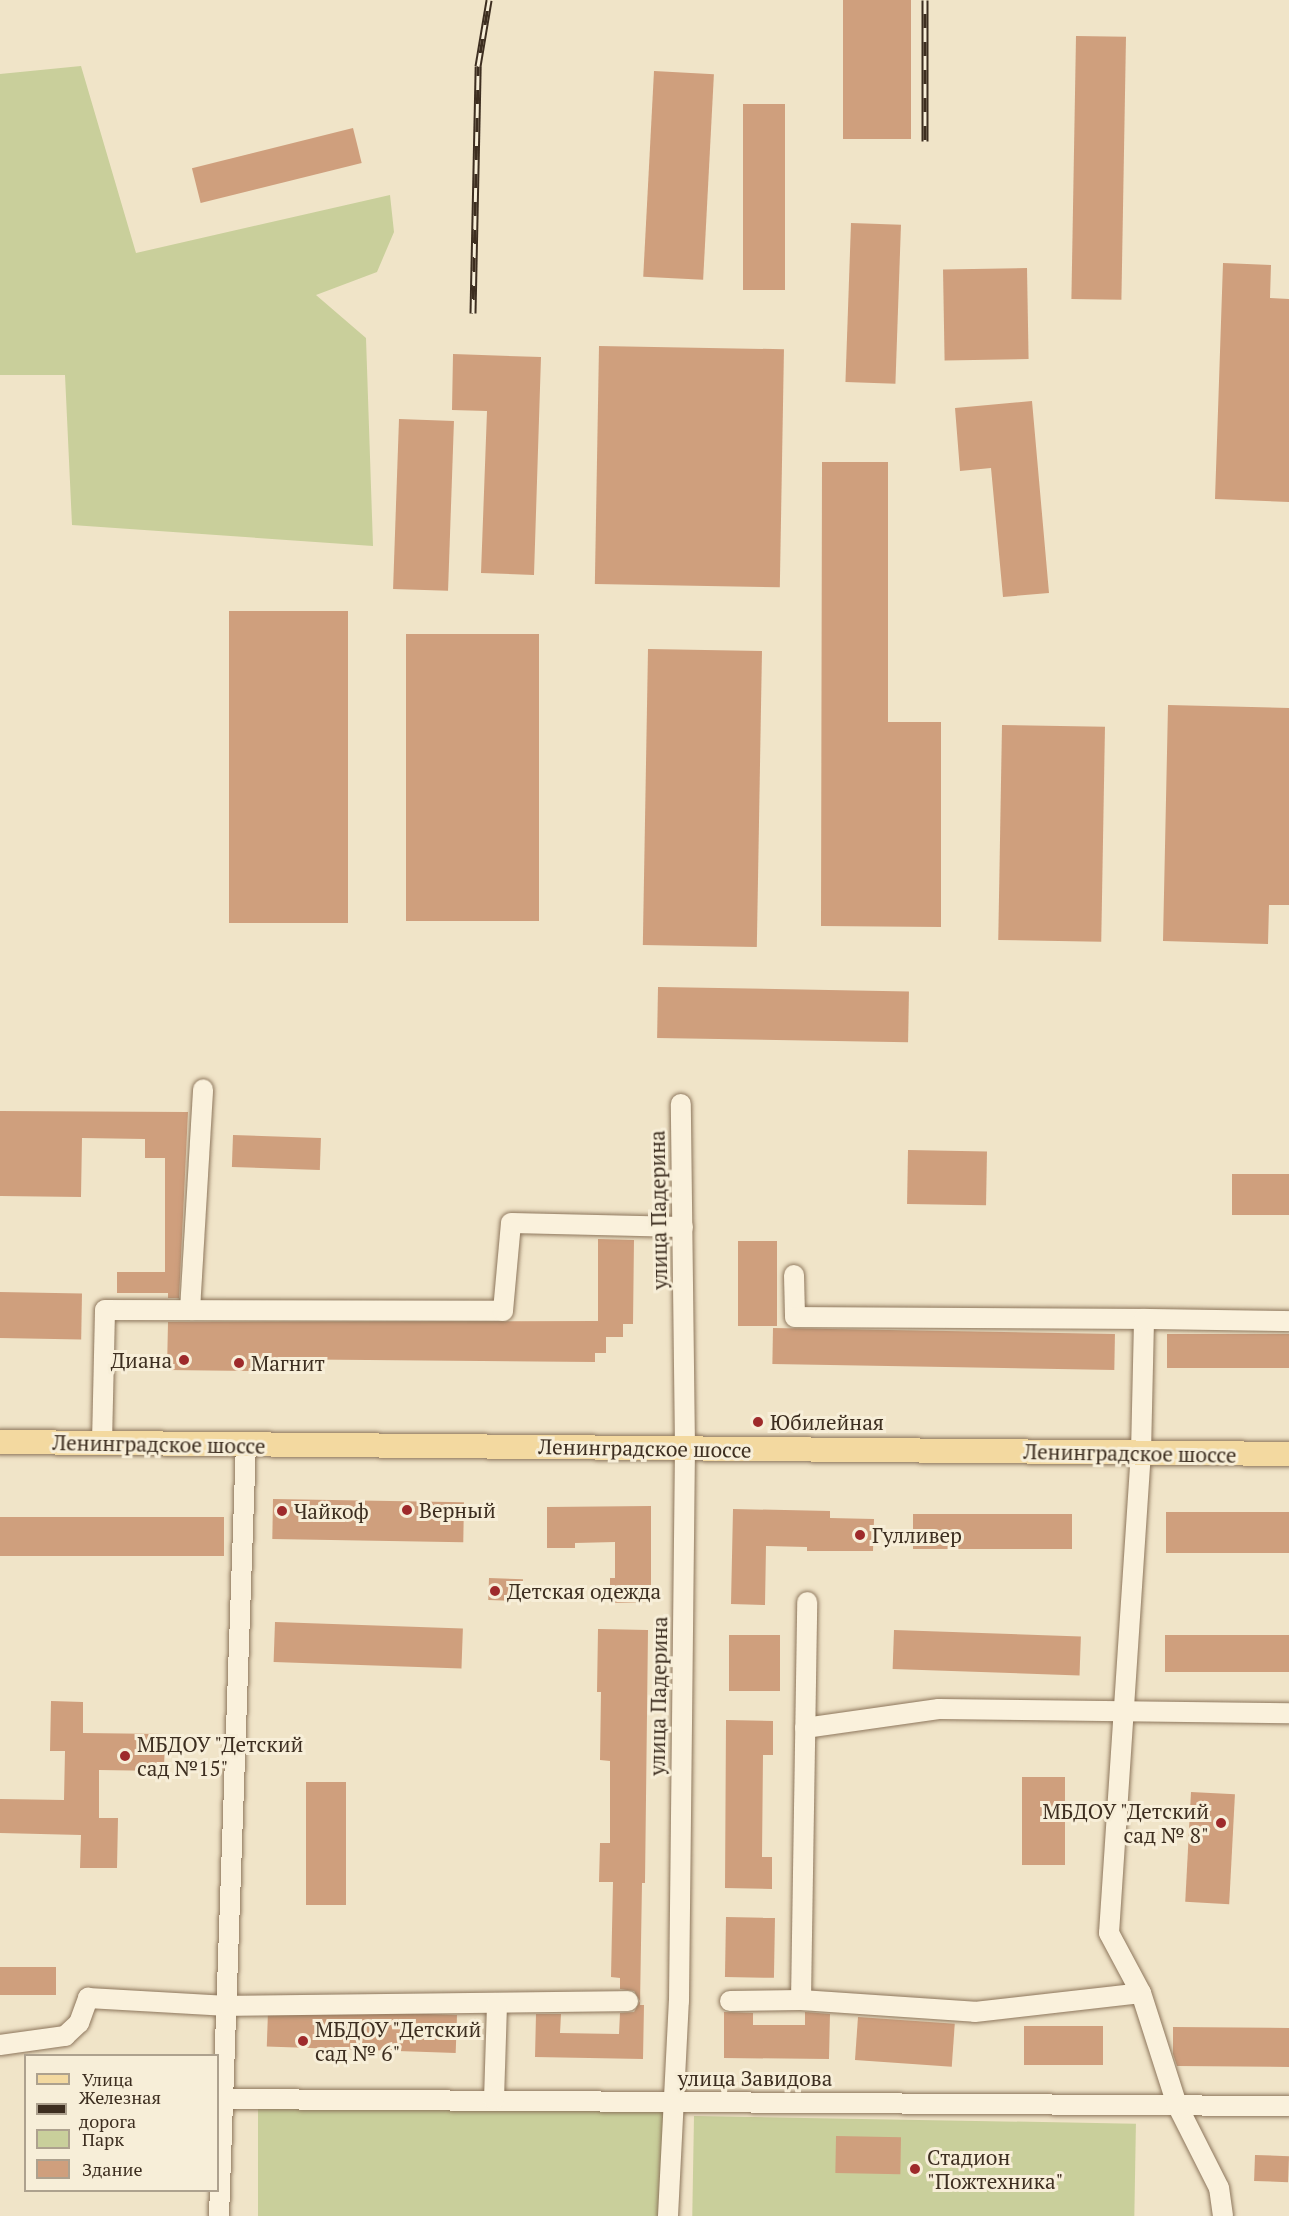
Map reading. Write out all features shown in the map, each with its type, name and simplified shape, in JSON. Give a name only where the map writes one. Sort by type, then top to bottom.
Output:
[{"type":"main road","name":"Ленинградское шоссе","points":[[0,1442],[1289,1454]]},
{"type":"street","points":[[190,1310],[203,1089]]},
{"type":"street","name":"улица Падерина","points":[[668,2216],[679,2001],[685,1449],[681,1104]]},
{"type":"street","points":[[102,1443],[105,1310],[503,1311],[511,1223],[683,1227]]},
{"type":"street","points":[[794,1275],[795,1317],[1289,1321]]},
{"type":"street","points":[[1144,1319],[1141,1453],[1109,1934],[1141,1993],[1177,2104],[1219,2188],[1223,2216]]},
{"type":"street","points":[[219,2216],[246,1444]]},
{"type":"street","points":[[801,2000],[807,1602]]},
{"type":"street","points":[[805,1728],[939,1708],[1289,1713]]},
{"type":"street","points":[[730,2001],[801,2000],[975,2012],[1141,1993]]},
{"type":"street","points":[[0,2045],[65,2036],[79,2024],[88,1998],[228,2006],[628,2001]]},
{"type":"street","points":[[494,2100],[497,2003]]},
{"type":"street","name":"улица Завидова","points":[[222,2099],[1289,2106]]},
{"type":"green space","points":[[81,66],[136,253],[390,195],[394,232],[377,272],[316,295],[366,338],[373,546],[72,525],[65,375],[0,375],[0,74]]},
{"type":"green space","points":[[258,2099],[675,2099],[675,2216],[258,2216]]},
{"type":"green space","name":"Стадион \"Пожтехника\"","points":[[694,2116],[1136,2124],[1134,2216],[692,2216]]},
{"type":"building","points":[[843,0],[911,0],[911,139],[843,139]]},
{"type":"building","points":[[1076,36],[1126,37],[1121,300],[1071,299]]},
{"type":"building","points":[[654,71],[714,74],[703,280],[643,277]]},
{"type":"building","points":[[743,104],[785,104],[785,290],[743,290]]},
{"type":"building","points":[[353,128],[362,163],[201,203],[192,168]]},
{"type":"building","points":[[851,223],[901,225],[895,384],[845,382]]},
{"type":"building","points":[[1223,263],[1271,265],[1270,298],[1289,299],[1289,502],[1215,499]]},
{"type":"building","points":[[1027,268],[1029,359],[945,360],[943,269]]},
{"type":"building","points":[[599,346],[784,349],[780,587],[595,584]]},
{"type":"building","points":[[453,354],[541,357],[534,575],[481,573],[487,411],[452,410]]},
{"type":"building","points":[[1032,401],[1049,593],[1003,597],[991,468],[960,471],[955,408]]},
{"type":"building","points":[[399,419],[454,421],[448,591],[393,589]]},
{"type":"building","points":[[822,462],[888,462],[888,722],[941,722],[941,927],[821,926]]},
{"type":"building","points":[[229,611],[348,611],[348,923],[229,923]]},
{"type":"building","points":[[406,634],[539,634],[539,921],[406,921]]},
{"type":"building","points":[[648,649],[762,651],[757,947],[643,945]]},
{"type":"building","points":[[1168,705],[1289,708],[1289,905],[1269,905],[1268,944],[1163,941]]},
{"type":"building","points":[[1002,725],[1105,727],[1101,942],[998,940]]},
{"type":"building","points":[[658,987],[909,991],[908,1042],[657,1038]]},
{"type":"building","points":[[0,1111],[188,1112],[179,1298],[168,1298],[168,1293],[117,1293],[117,1272],[165,1272],[165,1158],[145,1158],[145,1139],[82,1138],[81,1197],[0,1196]]},
{"type":"building","points":[[233,1135],[321,1138],[320,1170],[232,1167]]},
{"type":"building","points":[[908,1150],[987,1151],[986,1205],[907,1204]]},
{"type":"building","points":[[1232,1174],[1289,1174],[1289,1215],[1232,1215]]},
{"type":"building","points":[[598,1239],[634,1240],[633,1324],[623,1324],[623,1337],[606,1337],[606,1353],[595,1353],[595,1362],[252,1359],[252,1371],[167,1370],[168,1322],[598,1321]]},
{"type":"building","points":[[738,1241],[777,1241],[777,1326],[738,1326]]},
{"type":"building","points":[[0,1292],[82,1293],[81,1339],[0,1338]]},
{"type":"building","points":[[773,1328],[1115,1334],[1114,1370],[772,1364]]},
{"type":"building","points":[[1167,1334],[1289,1334],[1289,1368],[1167,1368]]},
{"type":"building","points":[[273,1499],[464,1502],[463,1542],[272,1539]]},
{"type":"building","points":[[651,1506],[651,1602],[610,1603],[610,1578],[615,1578],[615,1542],[575,1543],[575,1548],[547,1548],[547,1507]]},
{"type":"building","points":[[733,1509],[830,1511],[830,1518],[874,1519],[873,1551],[807,1551],[807,1547],[766,1546],[765,1605],[731,1604]]},
{"type":"building","points":[[1166,1512],[1289,1512],[1289,1553],[1166,1553]]},
{"type":"building","points":[[913,1514],[1072,1514],[1072,1549],[913,1549]]},
{"type":"building","points":[[0,1517],[224,1517],[224,1556],[0,1556]]},
{"type":"building","points":[[489,1578],[523,1579],[522,1601],[488,1600]]},
{"type":"building","points":[[275,1622],[463,1629],[461,1669],[274,1662]]},
{"type":"building","points":[[598,1629],[648,1630],[645,1883],[642,1883],[640,2005],[644,2005],[643,2059],[535,2057],[536,2014],[561,2014],[560,2033],[619,2034],[620,2013],[634,2012],[640,2001],[634,1991],[620,1989],[620,1978],[611,1977],[613,1882],[599,1882],[600,1843],[610,1843],[610,1761],[600,1760],[601,1692],[597,1692]]},
{"type":"building","points":[[894,1630],[1081,1637],[1080,1676],[893,1669]]},
{"type":"building","points":[[729,1635],[780,1635],[780,1691],[729,1691]]},
{"type":"building","points":[[1165,1635],[1289,1635],[1289,1672],[1165,1672]]},
{"type":"building","points":[[51,1701],[83,1702],[83,1733],[165,1734],[164,1771],[99,1770],[99,1818],[118,1818],[117,1868],[80,1868],[81,1835],[0,1833],[0,1799],[64,1800],[65,1751],[50,1751]]},
{"type":"building","points":[[726,1720],[773,1721],[773,1755],[763,1755],[762,1857],[772,1857],[772,1889],[725,1888]]},
{"type":"building","points":[[1022,1777],[1065,1777],[1065,1865],[1022,1865]]},
{"type":"building","points":[[306,1782],[346,1782],[346,1905],[306,1905]]},
{"type":"building","points":[[1191,1792],[1235,1794],[1229,1904],[1185,1902]]},
{"type":"building","points":[[726,1917],[775,1918],[774,1978],[725,1977]]},
{"type":"building","points":[[0,1967],[56,1967],[56,1995],[0,1995]]},
{"type":"building","points":[[268,2008],[457,2015],[456,2053],[267,2046]]},
{"type":"building","points":[[724,2012],[753,2013],[753,2025],[805,2025],[805,2012],[830,2014],[829,2059],[724,2058]]},
{"type":"building","points":[[858,2017],[955,2024],[952,2067],[855,2060]]},
{"type":"building","points":[[1024,2026],[1103,2026],[1103,2065],[1024,2065]]},
{"type":"building","points":[[1173,2027],[1289,2028],[1289,2067],[1177,2066],[1173,2054]]},
{"type":"building","points":[[836,2136],[901,2137],[900,2174],[835,2173]]},
{"type":"building","points":[[1255,2155],[1289,2156],[1288,2182],[1254,2181]]},
{"type":"railway","points":[[473,313],[478,66],[489,0]]},
{"type":"railway","points":[[925,0],[925,141]]},
{"type":"place","name":"Диана","points":[[184,1360]]},
{"type":"place","name":"Магнит","points":[[239,1363]]},
{"type":"place","name":"Юбилейная","points":[[758,1422]]},
{"type":"place","name":"Верный","points":[[407,1510]]},
{"type":"place","name":"Чайкоф","points":[[282,1511]]},
{"type":"place","name":"Гулливер","points":[[860,1535]]},
{"type":"place","name":"Детская одежда","points":[[495,1591]]},
{"type":"place","name":"МБДОУ \"Детский сад №15\"","points":[[125,1756]]},
{"type":"place","name":"МБДОУ \"Детский сад № 8\"","points":[[1221,1823]]},
{"type":"place","name":"МБДОУ \"Детский сад № 6\"","points":[[303,2041]]},
{"type":"place","name":"Стадион \"Пожтехника\"","points":[[915,2169]]}]
